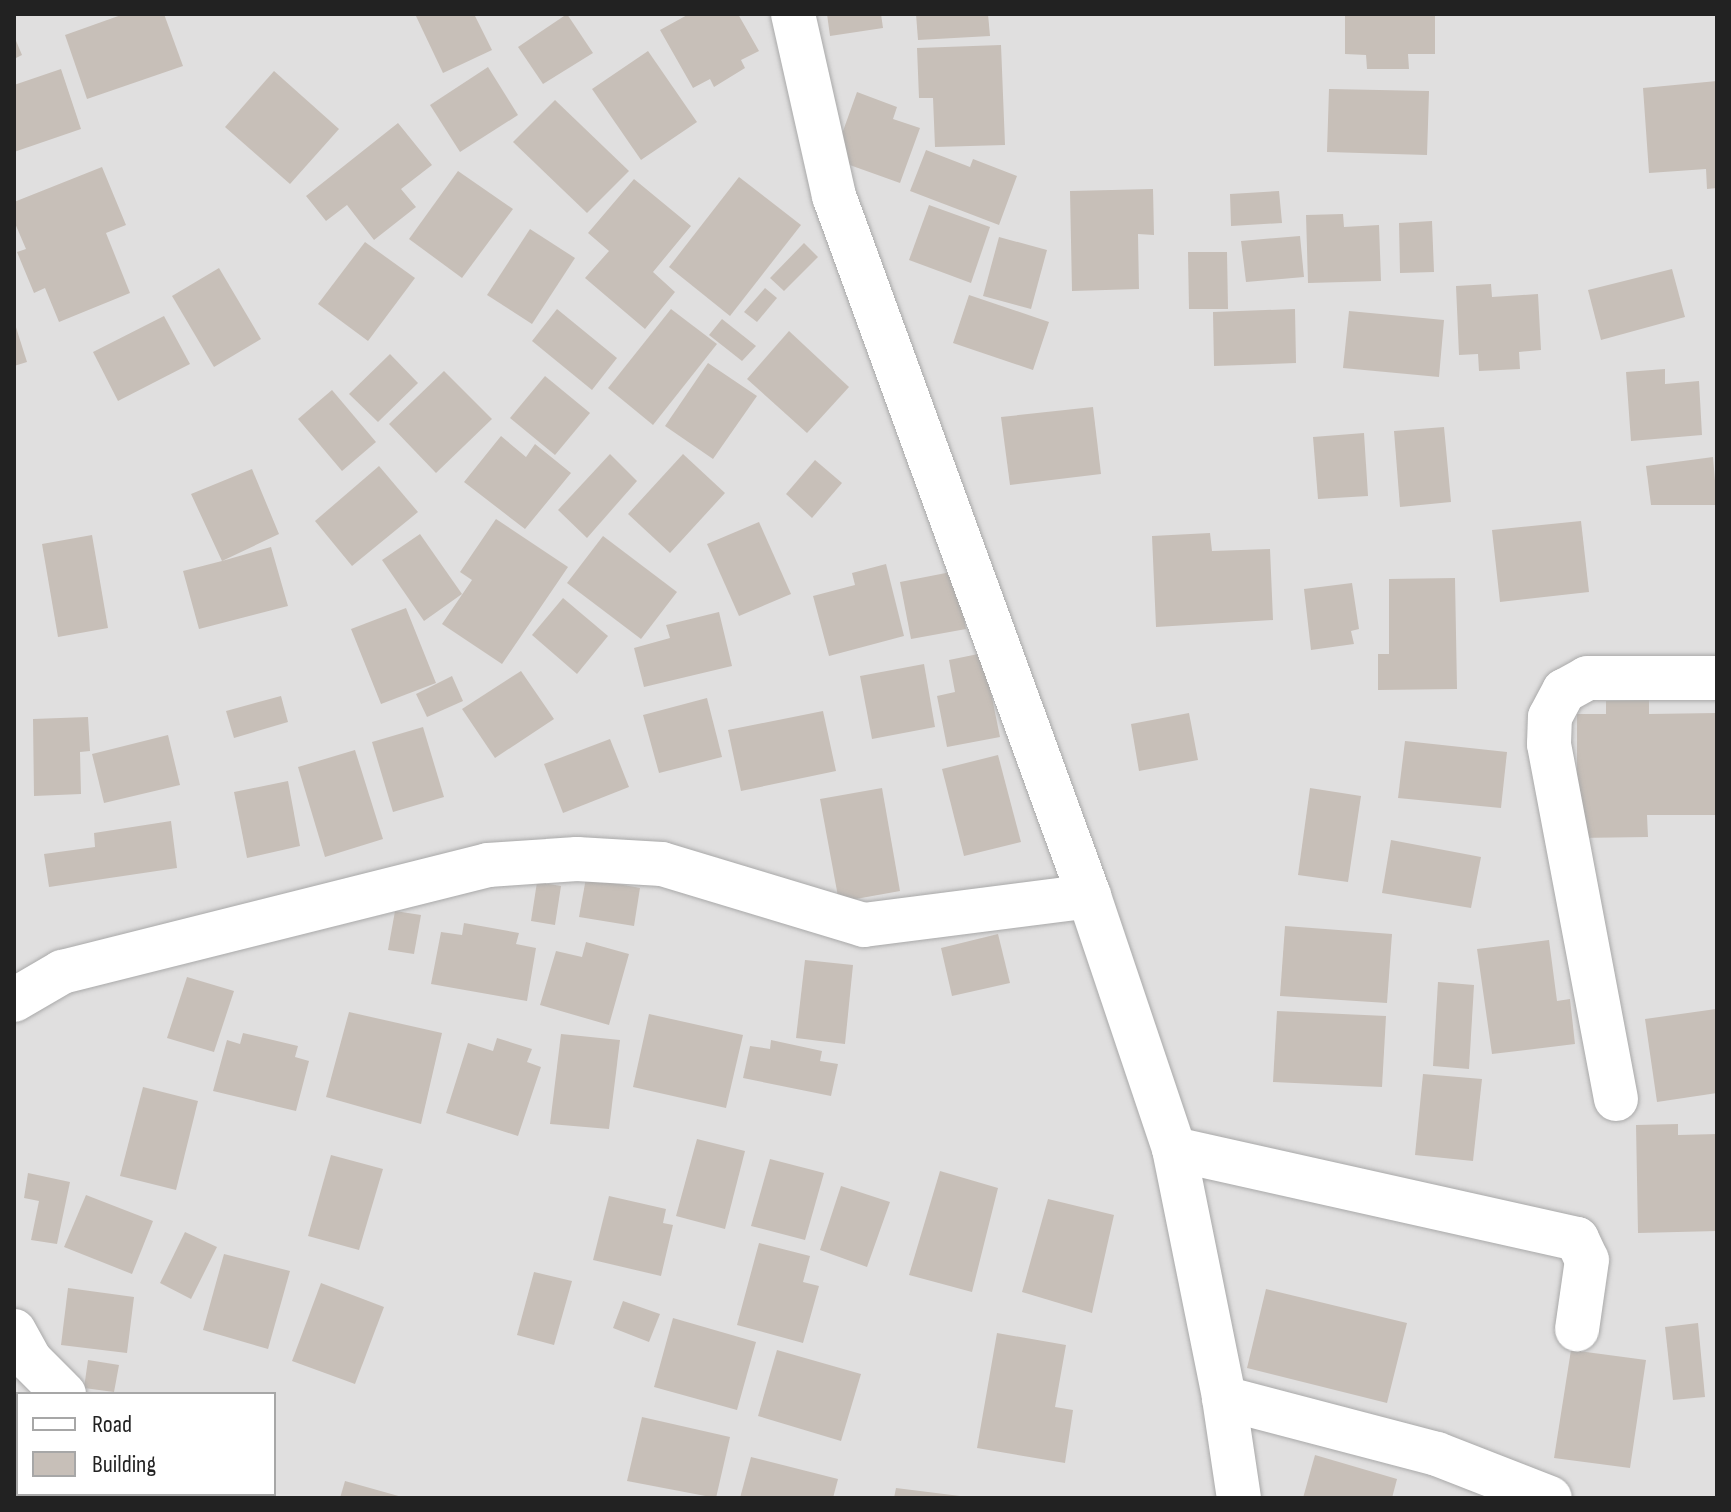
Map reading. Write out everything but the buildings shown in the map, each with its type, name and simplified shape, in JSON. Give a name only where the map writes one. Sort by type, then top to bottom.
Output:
[{"type":"street","points":[[793,14],[834,196],[1089,896],[1174,1149],[1224,1398],[1239,1498]]},
{"type":"street","points":[[1616,1099],[1549,744],[1550,717],[1564,691],[1587,678],[1717,678]]},
{"type":"street","points":[[14,1000],[62,972],[488,865],[577,859],[662,864],[864,925],[1089,896]]},
{"type":"street","points":[[1174,1149],[1577,1239],[1587,1260],[1577,1329]]},
{"type":"street","points":[[19,1351],[62,1392]]},
{"type":"street","points":[[1224,1398],[1437,1454],[1550,1498]]},
{"type":"shaded area","points":[[14,14],[1717,14],[1717,1498],[14,1498]]}]
